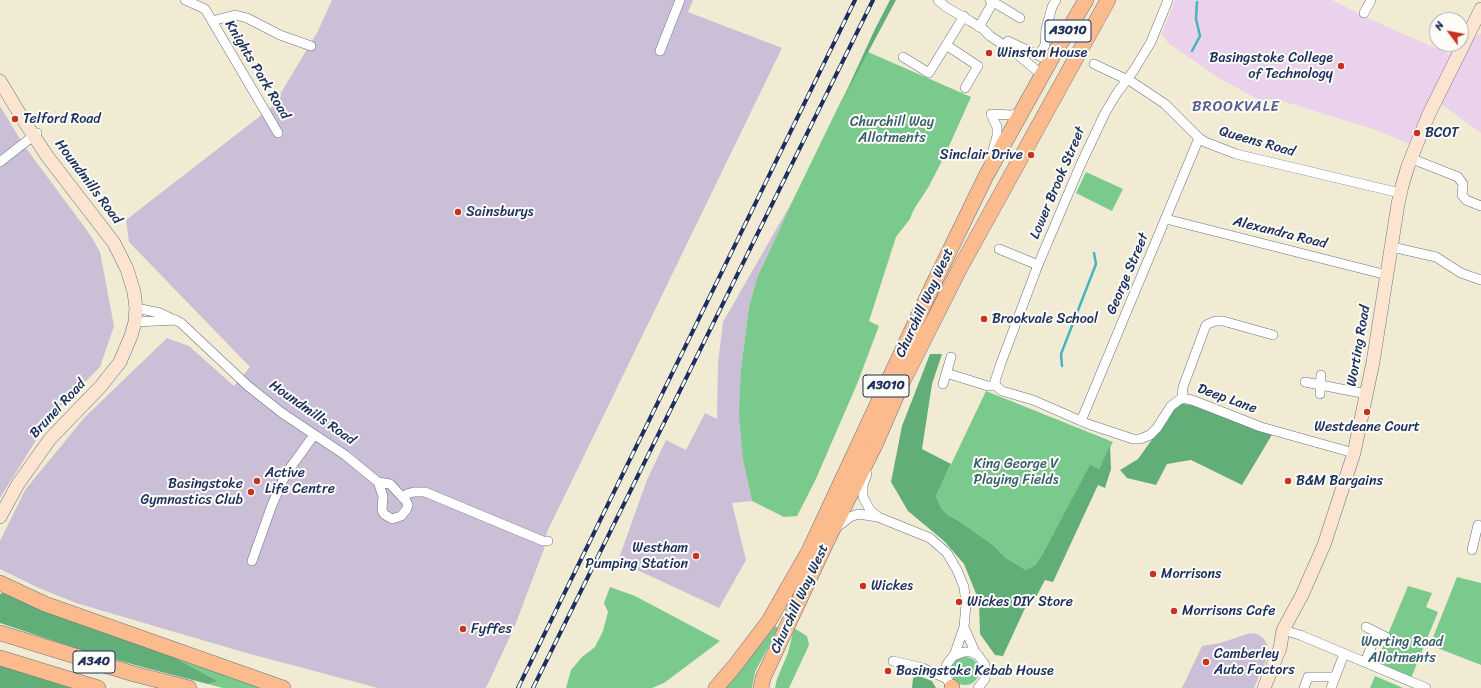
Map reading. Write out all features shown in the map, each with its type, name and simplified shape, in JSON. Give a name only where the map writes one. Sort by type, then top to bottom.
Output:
[{"type":"main road","name":"Churchill Way West","points":[[716,688],[769,621],[809,551],[932,287],[986,176],[1042,75],[1046,56],[1086,0]]},
{"type":"main road","name":"Churchill Way West","points":[[761,688],[763,678],[875,445],[901,385],[960,268],[1108,0]]},
{"type":"main road","points":[[1046,56],[1068,71]]},
{"type":"main road","points":[[1042,75],[1060,86]]},
{"type":"main road","points":[[1,583],[45,604],[283,688]]},
{"type":"main road","name":"A340","points":[[0,633],[120,670],[189,688]]},
{"type":"main road","name":"A340","points":[[0,658],[98,688]]},
{"type":"street","name":"Knights Park Road","points":[[185,0],[205,9],[278,133]]},
{"type":"street","points":[[660,51],[680,0]]},
{"type":"street","points":[[938,0],[946,7],[964,16],[981,28],[990,36],[1017,54],[1042,75]]},
{"type":"street","points":[[981,28],[1018,46],[1046,56],[1046,29],[1052,7],[1056,0]]},
{"type":"street","name":"Lower Brook Street","points":[[996,386],[995,381],[1001,363],[1038,265],[1094,134],[1117,93],[1134,70],[1151,42],[1168,0]]},
{"type":"street","points":[[1364,13],[1371,0]]},
{"type":"street","points":[[981,28],[997,2],[1020,18]]},
{"type":"street","name":"Worting Road","points":[[1264,688],[1280,648],[1283,630],[1302,595],[1324,545],[1354,452],[1367,394],[1388,275],[1400,193],[1410,158],[1481,9]]},
{"type":"street","name":"Knights Park Road","points":[[212,21],[235,15],[247,18],[280,35],[311,46]]},
{"type":"street","points":[[903,57],[929,73],[964,16]]},
{"type":"street","points":[[946,45],[978,66],[965,88]]},
{"type":"street","name":"Queens Road","points":[[1094,64],[1127,79],[1165,104],[1199,138],[1205,142],[1236,154],[1400,193]]},
{"type":"street","name":"Houndmills Road","points":[[0,81],[35,134],[47,156],[114,243],[127,269],[134,292],[136,308],[135,322]]},
{"type":"street","points":[[986,176],[997,136],[997,126],[991,114],[1012,115],[1020,113]]},
{"type":"street","points":[[0,162],[35,134]]},
{"type":"street","name":"George Street","points":[[1081,420],[1199,138]]},
{"type":"street","points":[[1410,158],[1458,177],[1463,184],[1462,195],[1466,200],[1481,206]]},
{"type":"street","name":"Alexandra Road","points":[[1166,219],[1388,275]]},
{"type":"street","points":[[1392,247],[1436,257],[1462,273],[1481,280]]},
{"type":"street","points":[[999,249],[1038,265]]},
{"type":"street","name":"Houndmills Road","points":[[136,308],[160,313],[176,320],[186,327],[208,350],[248,386],[282,413],[345,455],[378,482],[390,484],[403,498]]},
{"type":"street","points":[[135,322],[176,320]]},
{"type":"street","points":[[1182,398],[1183,388],[1206,325],[1215,321],[1222,321],[1272,335]]},
{"type":"street","name":"Brunel Road","points":[[0,517],[18,484],[42,449],[57,430],[101,386],[120,362],[127,349],[135,322]]},
{"type":"street","points":[[943,384],[951,357]]},
{"type":"street","name":"Deep Lane","points":[[946,373],[981,384],[996,386],[1002,391],[1033,400],[1125,437],[1140,439],[1146,438],[1157,428],[1171,406],[1182,398],[1192,400],[1261,427],[1354,452]]},
{"type":"street","points":[[1305,382],[1367,394]]},
{"type":"street","points":[[252,561],[272,505],[283,480],[314,435]]},
{"type":"street","points":[[875,445],[862,493],[870,510],[878,517]]},
{"type":"street","points":[[378,482],[383,496],[382,510],[386,516],[392,519],[402,516],[406,510],[408,505],[403,498],[407,494],[414,492],[425,492],[543,542],[548,540]]},
{"type":"street","points":[[832,532],[850,517],[858,514],[878,517],[930,538],[947,553],[957,570],[964,587],[966,604],[964,627],[954,656],[947,664],[945,670],[951,685]]},
{"type":"street","points":[[1472,550],[1478,540],[1478,525]]},
{"type":"street","points":[[964,627],[976,654],[985,665],[985,679],[978,688]]},
{"type":"street","points":[[1366,627],[1386,637]]},
{"type":"street","points":[[1283,630],[1300,635],[1426,688]]},
{"type":"street","points":[[1365,662],[1377,633]]},
{"type":"street","points":[[954,656],[964,652],[976,654]]},
{"type":"street","points":[[1331,688],[1344,654]]},
{"type":"street","points":[[894,661],[923,668],[932,668],[947,664]]},
{"type":"street","points":[[923,668],[951,685]]},
{"type":"street","points":[[1304,688],[1308,677],[1334,677]]},
{"type":"shaded area","points":[[332,0],[693,0],[688,12],[782,48],[547,532],[544,549],[514,628],[486,688],[378,688],[243,652],[76,603],[39,588],[0,569],[0,541],[25,490],[84,418],[167,338],[189,346],[234,386],[250,367],[129,242],[126,220],[273,106],[318,31]]},
{"type":"shaded area","name":"Basingstoke College of Technology","points":[[1175,0],[1332,0],[1367,18],[1429,45],[1429,52],[1444,52],[1449,54],[1452,52],[1469,52],[1469,41],[1481,33],[1481,133],[1433,98],[1410,144],[1376,130],[1276,99],[1259,100],[1219,78],[1168,43],[1162,33]]},
{"type":"shaded area","points":[[0,106],[23,144],[91,236],[100,252],[114,326],[100,367],[51,416],[0,498]]},
{"type":"shaded area","points":[[793,200],[757,278],[749,307],[741,369],[743,460],[752,501],[732,503],[746,560],[719,608],[618,561],[647,480],[666,440],[686,450],[705,413],[717,419],[718,363],[723,322]]},
{"type":"shaded area","points":[[1250,633],[1258,634],[1264,639],[1267,644],[1268,656],[1254,688],[1182,688],[1202,646],[1220,643]]},
{"type":"green space","points":[[890,0],[896,0],[841,103],[875,29]]},
{"type":"green space","name":"Churchill Way Allotments","points":[[868,52],[971,97],[945,155],[929,186],[913,211],[910,219],[896,237],[869,321],[879,326],[857,384],[815,481],[797,516],[784,517],[752,501],[743,460],[739,414],[741,369],[749,307],[757,278],[793,200],[840,103]]},
{"type":"green space","points":[[1086,172],[1123,189],[1112,211],[1076,193]]},
{"type":"green space","points":[[930,354],[942,354],[932,384],[922,449],[951,464],[936,496],[941,508],[948,515],[993,545],[1006,558],[1026,570],[1035,565],[1042,555],[1090,465],[1099,469],[1110,446],[1111,469],[1105,488],[1098,485],[1053,582],[1045,580],[1036,597],[1031,595],[1003,656],[995,655],[980,634],[979,601],[964,564],[944,541],[908,511],[891,482],[902,426]]},
{"type":"green space","name":"King George V Playing Fields","points":[[986,391],[1113,442],[1099,469],[1090,466],[1042,555],[1035,565],[1026,570],[1006,558],[993,545],[948,515],[941,508],[936,496]]},
{"type":"green space","points":[[1178,403],[1201,407],[1273,433],[1242,485],[1191,460],[1167,464],[1156,485],[1127,478],[1120,470],[1138,459]]},
{"type":"green space","points":[[1457,577],[1481,583],[1481,665],[1430,645]]},
{"type":"green space","name":"Worting Road Allotments","points":[[1408,586],[1432,593],[1426,607],[1438,612],[1411,678],[1376,663]]},
{"type":"green space","points":[[610,587],[635,596],[720,641],[664,683],[652,688],[566,688],[571,670],[582,657],[595,647],[603,631],[608,612],[604,603]]},
{"type":"green space","points":[[3,593],[142,640],[218,681],[208,684],[146,668],[81,650],[0,623],[0,594]]},
{"type":"green space","points":[[772,624],[778,628],[755,672],[752,688],[722,688]]},
{"type":"green space","points":[[794,628],[807,636],[809,645],[789,688],[775,688],[777,679],[788,653]]},
{"type":"green space","points":[[142,640],[272,688],[223,688],[208,684],[218,681]]},
{"type":"green space","points":[[965,657],[975,661],[979,671],[975,681],[965,685],[955,681],[951,671],[955,661]]},
{"type":"green space","points":[[0,661],[81,688],[0,688]]},
{"type":"green space","points":[[919,676],[932,681],[936,688],[912,688],[913,678]]},
{"type":"green space","points":[[1375,676],[1403,688],[1370,688]]},
{"type":"waterway","points":[[1192,51],[1200,36],[1196,19],[1197,2]]},
{"type":"waterway","points":[[1062,366],[1061,354],[1096,264],[1094,253]]},
{"type":"railway","points":[[518,688],[855,0]]},
{"type":"railway","points":[[533,688],[873,0]]},
{"type":"place","name":"Winston House","points":[[989,53]]},
{"type":"place","name":"Basingstoke College of Technology","points":[[1341,66]]},
{"type":"place","name":"Telford Road","points":[[15,119]]},
{"type":"place","name":"BCOT","points":[[1417,133]]},
{"type":"place","name":"Sinclair Drive","points":[[1031,155]]},
{"type":"place","name":"Sainsburys","points":[[458,212]]},
{"type":"place","name":"Brookvale School","points":[[984,319]]},
{"type":"place","name":"Westdeane Court","points":[[1367,412]]},
{"type":"place","name":"Active Life Centre","points":[[257,481]]},
{"type":"place","name":"B&M Bargains","points":[[1288,481]]},
{"type":"place","name":"Basingstoke Gymnastics Club","points":[[251,492]]},
{"type":"place","name":"Westham Pumping Station","points":[[696,556]]},
{"type":"place","name":"Morrisons","points":[[1153,574]]},
{"type":"place","name":"Wickes","points":[[863,586]]},
{"type":"place","name":"Wickes DIY Store","points":[[959,602]]},
{"type":"place","name":"Morrisons Cafe","points":[[1174,611]]},
{"type":"place","name":"Fyffes","points":[[463,629]]},
{"type":"place","name":"Camberley Auto Factors","points":[[1206,662]]},
{"type":"place","name":"Basingstoke Kebab House","points":[[888,671]]},
{"type":"district","name":"BROOKVALE","points":[[1236,107]]}]
